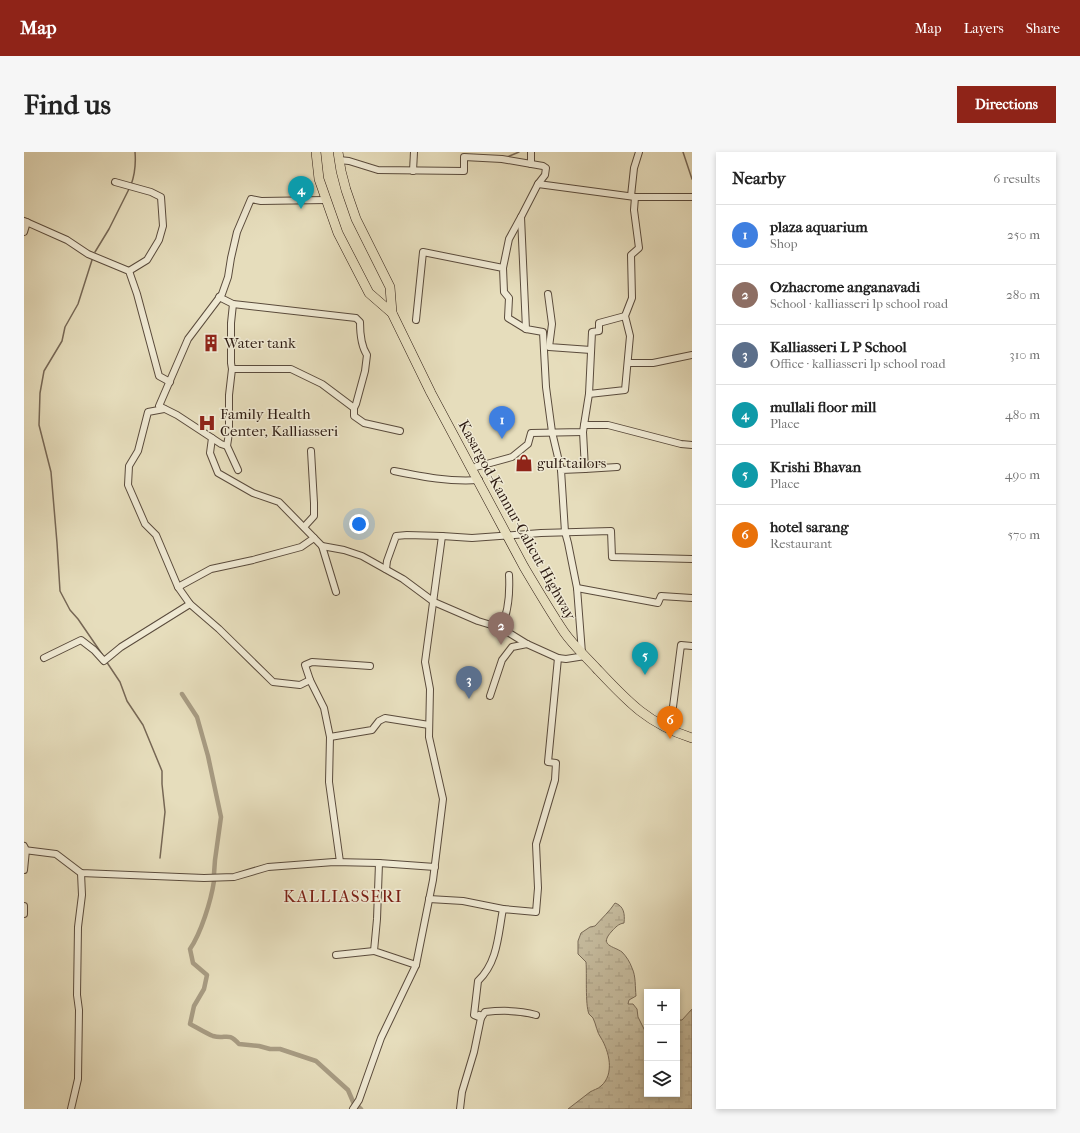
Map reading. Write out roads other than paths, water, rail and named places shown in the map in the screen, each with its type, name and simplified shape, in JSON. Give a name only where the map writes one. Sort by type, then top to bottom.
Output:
[{"type":"highway","name":"Kasargod-Kannur-Calicut Highway","points":[[316,152],[319,178],[338,232],[369,293],[392,313]]},
{"type":"highway","name":"Kasargod-Kannur-Calicut Highway","points":[[339,156],[346,190],[356,219],[390,287],[392,313],[431,393],[479,480],[524,567],[565,634],[623,697],[638,711],[656,723],[692,738]]},
{"type":"street","points":[[413,171],[414,152]]},
{"type":"street","points":[[531,152],[531,164]]},
{"type":"street","points":[[589,394],[625,390],[630,336],[625,316],[632,298],[632,255],[639,248],[633,196],[634,168],[639,152]]},
{"type":"street","points":[[322,546],[344,550],[362,556],[403,579],[434,602],[478,621],[501,628],[527,644],[558,658],[566,659],[584,654],[577,588],[565,532],[561,470],[552,432],[546,387],[543,332],[526,329],[508,318],[509,298],[504,292],[503,268],[509,239],[538,184],[545,175],[546,168],[531,164],[464,155],[464,171],[378,170],[348,161],[339,156]]},
{"type":"street","points":[[115,182],[151,192],[161,197],[163,226],[159,240],[148,260],[128,271]]},
{"type":"street","points":[[538,184],[633,196],[692,197]]},
{"type":"street","points":[[227,446],[177,415],[158,406],[188,339],[219,297],[228,277],[237,232],[251,199],[261,201],[326,200]]},
{"type":"street","points":[[521,217],[526,329]]},
{"type":"street","points":[[24,232],[26,221],[67,240],[88,254],[128,271],[137,294],[159,376],[170,382]]},
{"type":"street","points":[[416,320],[423,252],[503,268]]},
{"type":"street","points":[[548,294],[552,324],[549,347],[591,350]]},
{"type":"street","points":[[219,297],[234,304],[356,318],[360,322],[360,336],[367,355],[365,371],[354,408],[354,416],[364,423],[400,431]]},
{"type":"street","points":[[234,304],[232,323],[232,369],[229,395],[229,433],[227,446],[238,470]]},
{"type":"street","points":[[585,469],[583,432],[589,394],[592,332],[599,331],[599,322],[625,316]]},
{"type":"street","points":[[628,363],[652,363],[692,355]]},
{"type":"street","points":[[232,369],[291,369],[322,384],[354,408]]},
{"type":"street","points":[[164,409],[148,412],[138,450],[129,466],[128,485],[145,524],[156,535],[178,587],[190,604],[219,629],[273,682],[300,685],[310,680]]},
{"type":"street","points":[[584,425],[608,425],[681,444],[692,445]]},
{"type":"street","points":[[472,468],[512,457],[528,444],[531,433],[583,432]]},
{"type":"street","points":[[212,438],[210,453],[218,474],[253,493],[278,502],[322,546],[336,592]]},
{"type":"street","points":[[304,527],[314,516],[311,451]]},
{"type":"street","points":[[561,470],[617,467]]},
{"type":"street","points":[[394,471],[427,478],[457,482],[479,480]]},
{"type":"street","points":[[386,569],[387,561],[396,536],[408,535],[472,538],[565,532],[611,531],[612,557],[692,559]]},
{"type":"street","points":[[353,1109],[359,1100],[381,1038],[416,965],[435,867],[443,799],[429,737],[430,689],[425,662],[442,536]]},
{"type":"street","points":[[178,587],[211,569],[253,560],[301,547],[314,538]]},
{"type":"street","points":[[501,628],[506,617],[509,600],[509,574]]},
{"type":"street","points":[[577,588],[658,603],[661,596],[692,598]]},
{"type":"street","points":[[44,658],[81,640],[106,659],[190,604]]},
{"type":"street","points":[[490,696],[502,660],[512,647],[527,644]]},
{"type":"street","points":[[670,730],[681,646],[692,646]]},
{"type":"street","points":[[429,899],[463,901],[503,909],[536,912],[538,888],[536,844],[555,780],[556,769],[556,763],[548,762],[558,658]]},
{"type":"street","points":[[340,862],[329,782],[330,737],[324,708],[310,680],[305,665],[312,662],[370,666]]},
{"type":"street","points":[[330,737],[372,730],[379,721],[385,718],[429,724]]},
{"type":"street","points":[[24,870],[25,849],[56,854],[81,873],[204,878],[234,877],[268,867],[340,862],[435,867]]},
{"type":"street","points":[[374,951],[379,863]]},
{"type":"street","points":[[71,1109],[78,1079],[79,1010],[77,995],[78,927],[82,895],[81,873]]},
{"type":"street","points":[[24,906],[24,914]]},
{"type":"street","points":[[481,1018],[474,1015],[478,981],[486,974],[494,958],[503,909]]},
{"type":"street","points":[[336,955],[374,951],[416,965]]},
{"type":"street","points":[[460,1109],[462,1092],[474,1052],[481,1018],[485,1012],[501,1010],[526,1012],[536,1015]]},
{"type":"waterway","points":[[131,185],[135,169],[135,152]]},
{"type":"waterway","points":[[507,157],[519,152]]},
{"type":"waterway","points":[[683,152],[692,179]]},
{"type":"waterway","points":[[95,252],[109,229],[129,189]]},
{"type":"waterway","points":[[92,260],[78,304],[65,327],[62,341],[44,371],[40,393],[39,425],[51,472],[60,591],[70,610],[102,654]]},
{"type":"waterway","points":[[106,661],[120,682],[127,701],[143,725],[162,771],[165,812],[160,858]]},
{"type":"waterway","points":[[182,694],[197,717],[208,756],[221,817],[214,874]]},
{"type":"waterway","points":[[214,881],[211,898],[205,916],[190,949],[193,963],[207,975],[204,989],[194,1006],[190,1024],[213,1036],[232,1038],[239,1044],[259,1046],[270,1049],[280,1049],[316,1061],[348,1090],[354,1104]]},
{"type":"place","name":"mullali floor mill","points":[[301,209]]},
{"type":"place","name":"Water tank","points":[[211,343]]},
{"type":"place","name":"Family Health Center, Kalliasseri","points":[[207,423]]},
{"type":"place","name":"plaza aquarium","points":[[502,439]]},
{"type":"place","name":"gulf tailors","points":[[524,463]]},
{"type":"place","name":"Ozhacrome anganavadi","points":[[501,645]]},
{"type":"place","name":"Krishi Bhavan","points":[[645,675]]},
{"type":"place","name":"Kalliasseri L P School","points":[[469,699]]},
{"type":"place","name":"hotel sarang","points":[[670,739]]},
{"type":"district","name":"KALLIASSERI","points":[[343,896]]}]
